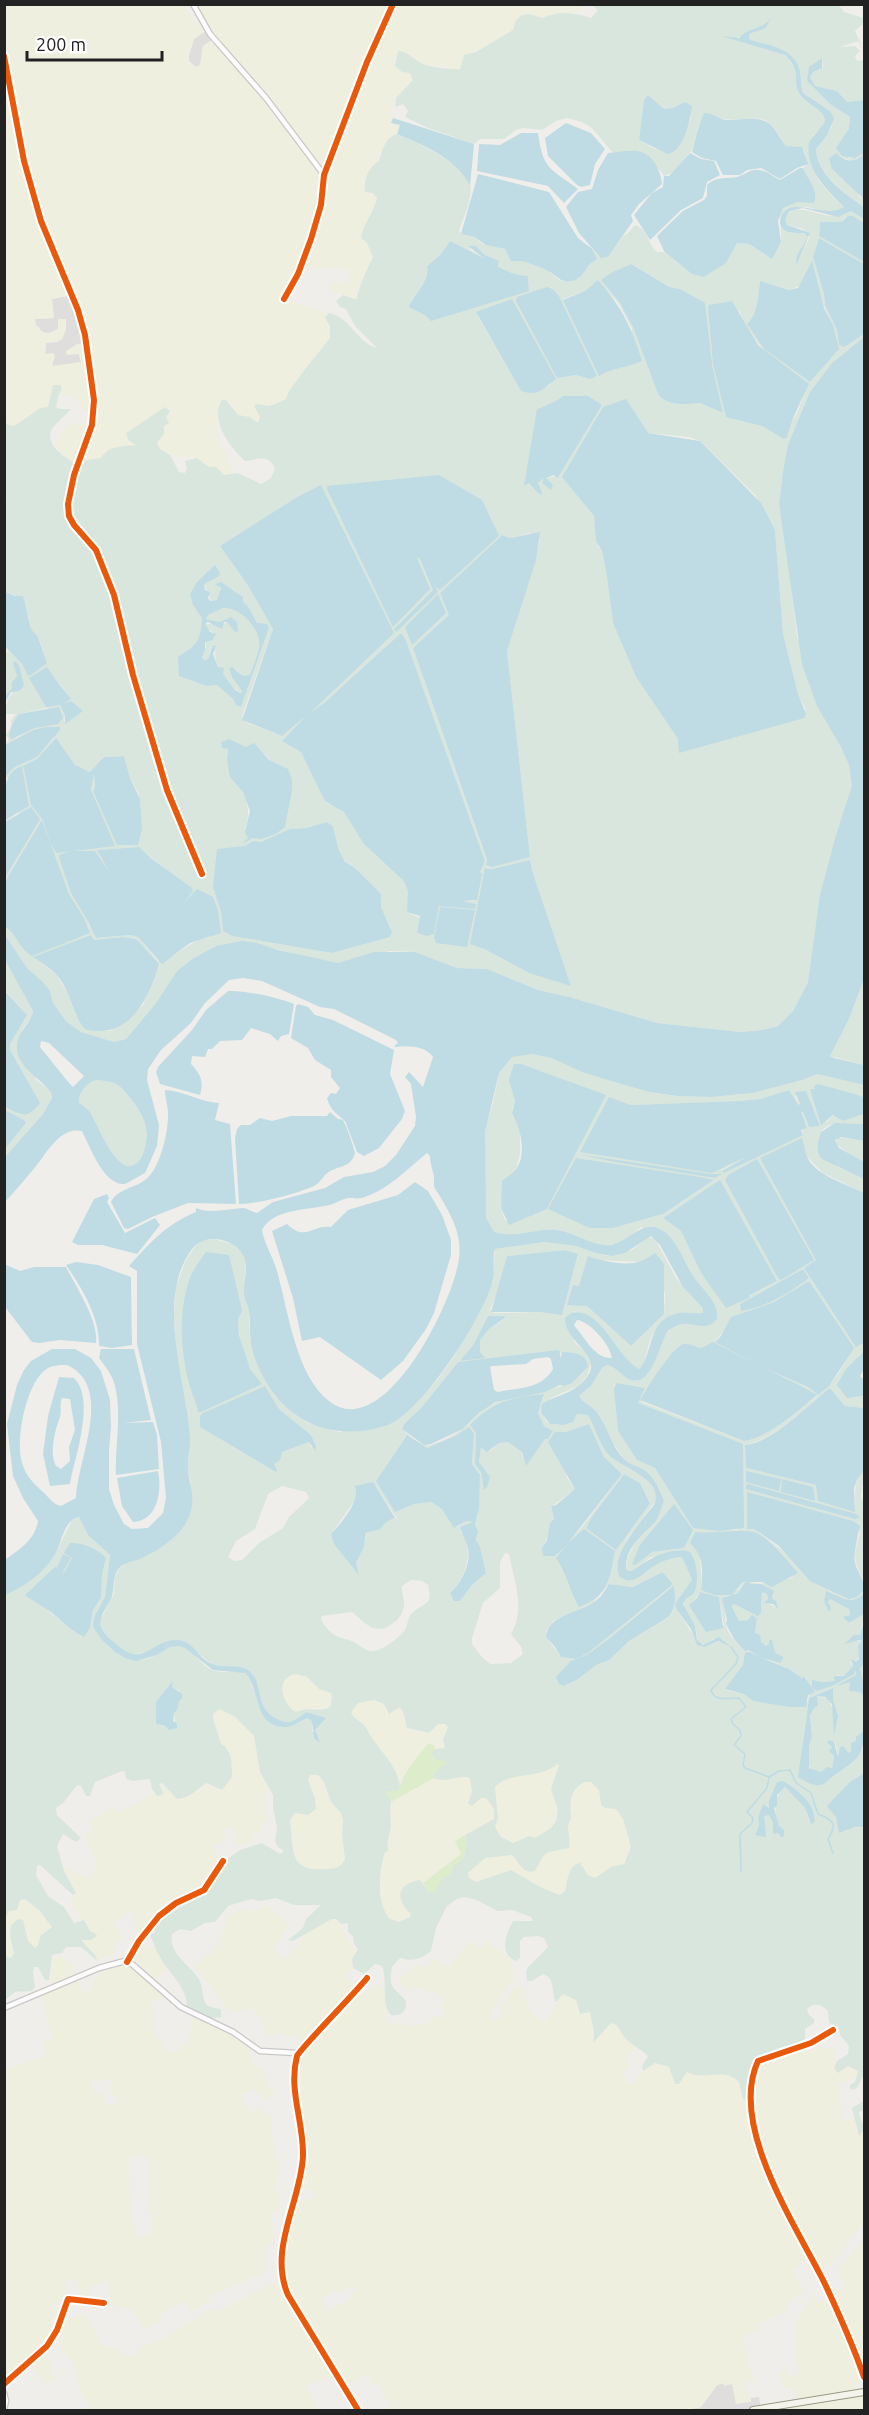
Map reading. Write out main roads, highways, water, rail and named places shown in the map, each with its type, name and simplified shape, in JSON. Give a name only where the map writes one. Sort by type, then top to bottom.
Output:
[{"type":"main road","points":[[753,2410],[864,2392]]},
{"type":"water","points":[[771,17],[766,28],[749,34],[750,40],[779,48],[796,61],[803,93],[830,111],[834,119],[827,135],[816,149],[821,167],[833,183],[864,207],[864,219],[851,211],[838,217],[803,208],[789,211],[785,219],[787,225],[810,233],[796,266],[797,255],[808,237],[804,233],[789,232],[781,227],[783,213],[796,207],[826,211],[844,207],[818,178],[810,161],[809,142],[825,122],[822,113],[800,94],[796,72],[791,62],[785,55],[722,36],[739,38],[764,25]]},
{"type":"water","points":[[822,58],[822,68],[813,72],[810,77],[815,86],[837,91],[847,102],[864,100],[864,153],[855,158],[842,156],[836,148],[849,129],[850,117],[830,104],[807,81],[809,67]]},
{"type":"water","points":[[648,95],[664,109],[673,108],[685,102],[692,106],[688,127],[674,152],[668,154],[639,140],[644,100]]},
{"type":"water","points":[[704,113],[727,120],[757,119],[767,122],[786,146],[802,147],[808,164],[780,179],[761,168],[747,170],[740,175],[723,175],[716,161],[702,158],[692,152]]},
{"type":"water","points":[[393,118],[474,144],[470,186],[465,177],[449,161],[428,148],[397,134],[400,125],[391,123]]},
{"type":"water","points":[[566,123],[591,133],[605,149],[595,164],[590,185],[581,187],[577,185],[548,156],[545,138]]},
{"type":"water","points":[[521,133],[538,133],[542,154],[549,167],[578,189],[564,203],[548,186],[477,171],[479,144],[500,145]]},
{"type":"water","points":[[639,151],[650,157],[660,174],[662,184],[639,204],[631,215],[633,221],[608,257],[601,258],[579,233],[566,207],[578,192],[592,189],[598,170],[608,153]]},
{"type":"water","points":[[690,153],[701,159],[714,161],[720,175],[707,182],[703,198],[681,210],[650,240],[634,215],[652,193],[663,187],[664,176],[669,176]]},
{"type":"water","points":[[837,153],[843,159],[850,160],[864,155],[864,199],[832,169],[829,158]]},
{"type":"water","points":[[803,168],[814,190],[814,203],[797,202],[783,208],[778,221],[781,242],[772,259],[749,244],[737,243],[726,263],[704,277],[692,274],[664,251],[657,236],[683,211],[704,200],[707,196],[707,185],[711,182],[740,176],[755,170],[764,171],[780,180]]},
{"type":"water","points":[[478,174],[549,192],[578,238],[592,249],[597,259],[577,279],[568,282],[524,261],[511,261],[505,249],[486,245],[474,237],[461,234]]},
{"type":"water","points":[[848,216],[853,216],[864,223],[864,262],[819,236],[820,222],[841,222]]},
{"type":"water","points":[[819,238],[864,264],[864,334],[844,347],[839,345],[837,330],[825,305],[813,257]]},
{"type":"water","points":[[450,241],[485,259],[468,246],[476,246],[485,255],[499,261],[498,267],[515,274],[528,276],[529,291],[431,321],[425,315],[409,307],[424,282],[427,266],[441,254]]},
{"type":"water","points":[[812,261],[824,308],[833,325],[839,349],[810,382],[764,349],[747,324],[755,310],[760,281],[789,290],[798,288]]},
{"type":"water","points":[[631,264],[670,287],[680,289],[705,303],[712,364],[723,413],[700,403],[672,403],[658,394],[633,327],[620,303],[601,280]]},
{"type":"water","points":[[598,280],[625,318],[642,361],[599,376],[563,300],[585,291]]},
{"type":"water","points":[[547,287],[553,289],[559,296],[597,376],[590,379],[576,375],[557,378],[516,301],[517,297]]},
{"type":"water","points":[[512,299],[556,379],[537,392],[521,391],[476,312]]},
{"type":"water","points":[[732,301],[758,345],[809,384],[787,437],[784,439],[762,426],[726,417],[713,364],[708,307]]},
{"type":"water","points":[[864,337],[864,979],[849,1019],[830,1056],[864,1065],[864,1085],[817,1074],[753,1093],[711,1097],[677,1096],[649,1092],[611,1081],[582,1072],[551,1058],[532,1054],[512,1057],[499,1073],[485,1132],[486,1218],[494,1232],[518,1234],[557,1230],[597,1244],[610,1245],[624,1240],[643,1228],[656,1227],[673,1240],[692,1274],[714,1303],[717,1319],[710,1325],[682,1324],[668,1331],[645,1377],[631,1380],[607,1365],[602,1368],[591,1386],[579,1396],[596,1411],[619,1454],[651,1476],[664,1501],[656,1521],[631,1549],[626,1562],[626,1570],[632,1571],[667,1552],[690,1552],[696,1566],[697,1579],[693,1594],[683,1604],[695,1626],[697,1640],[703,1645],[719,1637],[731,1647],[719,1641],[704,1647],[697,1645],[691,1629],[677,1610],[675,1604],[692,1580],[682,1557],[660,1562],[638,1578],[625,1580],[620,1577],[618,1569],[622,1549],[654,1505],[656,1496],[653,1488],[648,1481],[607,1453],[588,1415],[577,1414],[573,1422],[563,1425],[550,1424],[542,1414],[543,1403],[578,1386],[588,1376],[591,1367],[590,1359],[567,1328],[565,1318],[571,1313],[582,1313],[591,1317],[630,1363],[639,1369],[644,1363],[652,1338],[661,1322],[679,1313],[703,1313],[703,1308],[683,1287],[660,1245],[651,1236],[625,1253],[611,1256],[576,1246],[544,1242],[495,1249],[493,1279],[488,1295],[466,1337],[435,1381],[404,1415],[390,1424],[354,1431],[317,1426],[296,1415],[280,1401],[261,1373],[253,1353],[249,1312],[244,1294],[246,1265],[244,1257],[234,1245],[219,1240],[204,1240],[192,1249],[181,1269],[174,1316],[190,1437],[188,1473],[192,1505],[190,1514],[181,1530],[168,1543],[119,1568],[115,1575],[112,1597],[101,1618],[101,1625],[109,1638],[125,1651],[133,1654],[147,1652],[160,1644],[177,1640],[188,1643],[207,1662],[248,1670],[256,1681],[262,1702],[270,1715],[283,1722],[290,1722],[306,1712],[326,1718],[315,1730],[320,1743],[314,1738],[312,1722],[308,1718],[286,1727],[268,1721],[245,1673],[213,1670],[185,1648],[179,1646],[170,1647],[157,1655],[136,1661],[115,1652],[102,1640],[93,1625],[94,1618],[105,1597],[110,1555],[88,1535],[79,1517],[66,1527],[57,1551],[44,1569],[26,1584],[5,1595],[5,1560],[30,1539],[38,1521],[23,1498],[13,1476],[7,1424],[17,1385],[31,1361],[52,1349],[75,1349],[91,1358],[101,1371],[110,1400],[109,1489],[124,1524],[132,1529],[148,1528],[163,1513],[166,1498],[161,1442],[137,1344],[137,1271],[129,1266],[159,1235],[196,1212],[196,1208],[213,1211],[243,1208],[257,1213],[273,1202],[325,1188],[344,1177],[373,1172],[385,1166],[396,1155],[415,1126],[416,1117],[411,1084],[405,1077],[409,1072],[423,1087],[433,1057],[421,1048],[396,1047],[394,1046],[398,1043],[396,1040],[334,1009],[320,1007],[262,981],[243,978],[229,980],[205,1003],[191,1023],[161,1050],[148,1069],[147,1080],[159,1125],[157,1146],[145,1173],[125,1184],[117,1183],[104,1172],[82,1131],[74,1131],[61,1136],[55,1142],[5,1202],[5,1157],[43,1114],[52,1098],[50,1092],[27,1069],[18,1054],[18,1040],[33,1011],[5,960],[5,935],[27,968],[50,991],[53,1003],[66,1021],[81,1032],[114,1042],[126,1039],[156,1003],[177,971],[192,959],[216,946],[242,941],[338,963],[374,952],[415,952],[457,968],[487,969],[538,990],[657,1023],[740,1032],[778,1026],[793,1011],[808,982],[820,895],[852,786],[849,765],[817,706],[802,664],[779,504],[788,445],[810,392],[832,363]],"holes":[[[41,1041],[49,1043],[84,1076],[73,1087],[40,1047]],[[93,1081],[114,1083],[121,1087],[143,1118],[146,1131],[145,1146],[141,1158],[135,1164],[130,1166],[118,1160],[106,1144],[90,1112],[79,1103],[82,1092]],[[427,1153],[430,1156],[435,1188],[458,1234],[460,1250],[455,1278],[431,1333],[393,1386],[372,1403],[350,1409],[329,1401],[308,1375],[294,1340],[276,1268],[262,1230],[267,1223],[283,1214],[330,1205],[348,1198],[362,1198],[380,1190]],[[577,1320],[594,1329],[608,1347],[612,1358],[601,1355],[587,1343],[574,1325]],[[67,1365],[81,1375],[89,1390],[91,1407],[90,1426],[76,1498],[61,1506],[55,1504],[28,1476],[20,1453],[21,1427],[32,1388],[38,1377],[53,1366]]]},
{"type":"water","points":[[563,396],[588,396],[602,405],[559,476],[546,478],[553,485],[551,490],[543,484],[543,478],[538,483],[543,495],[529,483],[524,486],[537,409]]},
{"type":"water","points":[[626,399],[648,433],[700,441],[761,503],[775,530],[783,634],[798,694],[806,714],[804,718],[679,753],[678,739],[636,677],[613,623],[602,551],[596,541],[594,516],[562,477],[603,407]]},
{"type":"water","points":[[439,475],[482,500],[499,536],[440,590],[435,587],[438,592],[396,632],[394,629],[433,590],[419,557],[417,558],[430,589],[393,627],[327,486]]},
{"type":"water","points":[[321,485],[394,633],[310,713],[401,633],[405,638],[485,861],[480,872],[482,874],[477,900],[461,901],[476,904],[475,909],[439,906],[434,934],[427,936],[417,933],[420,916],[407,912],[408,891],[404,881],[364,844],[344,812],[325,801],[301,752],[282,741],[306,716],[282,736],[242,720],[273,629],[247,584],[220,546],[297,497]]},
{"type":"water","points":[[540,532],[536,560],[507,651],[530,857],[492,867],[486,865],[487,860],[413,648],[449,615],[440,593],[502,535],[510,538]]},
{"type":"water","points":[[215,565],[220,573],[219,576],[204,584],[205,590],[210,592],[208,598],[210,601],[217,600],[221,588],[215,584],[221,582],[243,597],[243,602],[248,606],[257,623],[267,624],[269,628],[241,707],[236,705],[233,699],[217,685],[207,686],[179,676],[178,657],[194,646],[200,633],[202,618],[193,605],[190,594],[197,582]],"holes":[[[223,608],[230,609],[248,620],[259,641],[250,675],[243,676],[232,667],[229,668],[241,693],[235,690],[223,674],[224,668],[218,667],[213,654],[216,647],[214,645],[208,659],[204,660],[202,657],[205,642],[213,640],[217,634],[210,632],[205,624],[208,622],[222,629],[224,622],[227,622],[234,631],[238,632],[237,622],[231,617],[219,622],[206,619],[208,615]]]},
{"type":"water","points":[[4,591],[15,596],[23,596],[31,629],[38,637],[47,663],[28,676],[22,664],[5,646]]},
{"type":"water","points":[[438,594],[446,613],[412,645],[405,627]]},
{"type":"water","points":[[16,661],[24,686],[19,691],[11,692],[5,703],[5,696],[12,688],[11,683],[17,676],[13,663]]},
{"type":"water","points":[[47,667],[71,699],[63,704],[71,701],[83,711],[65,724],[65,715],[60,705],[46,707],[29,678]]},
{"type":"water","points":[[59,707],[63,718],[58,724],[35,728],[12,739],[9,736],[12,725],[19,714]]},
{"type":"water","points":[[60,727],[60,730],[37,757],[15,767],[5,777],[5,745],[33,730]]},
{"type":"water","points":[[56,738],[75,765],[90,772],[104,757],[124,756],[130,778],[140,799],[142,828],[138,845],[117,845],[93,791],[95,788],[94,774],[91,790],[115,846],[56,853],[43,820],[31,805],[23,766],[37,759]]},
{"type":"water","points":[[229,739],[246,747],[254,743],[269,760],[288,769],[292,780],[292,792],[285,827],[276,834],[261,839],[253,838],[242,844],[248,838],[245,832],[250,811],[243,792],[230,777],[228,749],[222,748],[221,742]]},
{"type":"water","points":[[22,766],[29,806],[5,820],[4,796],[7,781],[15,770]]},
{"type":"water","points":[[31,807],[40,819],[5,878],[5,822]]},
{"type":"water","points":[[42,820],[69,894],[84,918],[90,933],[32,956],[5,927],[5,882]]},
{"type":"water","points":[[327,822],[333,827],[339,851],[345,862],[355,868],[381,894],[381,907],[392,932],[390,937],[332,953],[232,936],[223,931],[221,912],[213,887],[217,849],[245,846],[253,841],[261,842],[290,829],[306,828]]},
{"type":"water","points":[[139,847],[192,888],[193,891],[182,905],[197,889],[213,897],[218,910],[221,933],[190,943],[162,964],[138,937],[130,935],[96,938],[71,893],[59,857],[71,851],[95,851],[109,871],[97,850]]},
{"type":"water","points":[[530,860],[571,986],[529,973],[470,944],[485,868],[492,869]]},
{"type":"water","points":[[440,907],[475,910],[467,947],[436,943],[434,937]]},
{"type":"water","points":[[91,935],[94,940],[122,937],[136,939],[159,964],[143,1003],[125,1023],[113,1029],[100,1031],[85,1029],[80,1023],[61,980],[33,957]]},
{"type":"water","points":[[4,990],[27,1015],[10,1044],[10,1050],[40,1103],[27,1114],[20,1114],[5,1107]]},
{"type":"water","points":[[228,991],[262,995],[294,1004],[289,1034],[281,1036],[278,1041],[270,1034],[251,1028],[242,1040],[220,1041],[212,1049],[208,1049],[205,1057],[192,1056],[191,1064],[202,1082],[200,1095],[160,1084],[156,1072],[158,1067],[192,1030],[206,1010]]},
{"type":"water","points":[[298,1004],[308,1007],[315,1015],[333,1020],[394,1050],[390,1074],[405,1111],[402,1119],[379,1148],[364,1156],[357,1152],[345,1121],[334,1112],[328,1102],[327,1098],[331,1093],[336,1094],[340,1088],[331,1077],[331,1070],[315,1060],[308,1048],[291,1038]]},
{"type":"water","points":[[514,1064],[521,1064],[606,1095],[547,1209],[509,1225],[501,1208],[502,1181],[517,1168],[522,1155],[520,1132],[512,1113],[515,1101],[509,1080]]},
{"type":"water","points":[[818,1084],[861,1096],[864,1099],[864,1114],[843,1121],[833,1115],[821,1125],[810,1089],[815,1089],[814,1086]]},
{"type":"water","points":[[165,1090],[219,1103],[215,1120],[230,1124],[236,1204],[188,1203],[128,1229],[124,1228],[111,1202],[117,1194],[145,1180],[159,1160],[167,1125]]},
{"type":"water","points":[[789,1090],[798,1105],[800,1104],[795,1092],[806,1091],[820,1126],[809,1127],[801,1112],[807,1128],[801,1130],[803,1135],[724,1173],[722,1171],[746,1157],[712,1173],[580,1152],[609,1097],[631,1105],[739,1101],[760,1099]]},
{"type":"water","points":[[5,1110],[26,1123],[5,1149]]},
{"type":"water","points":[[330,1112],[343,1120],[347,1128],[355,1153],[350,1162],[330,1171],[317,1184],[302,1191],[239,1204],[235,1138],[237,1129],[241,1125],[250,1125],[260,1118],[272,1121],[291,1116],[327,1116]]},
{"type":"water","points":[[835,1123],[864,1124],[864,1141],[841,1137],[835,1140],[839,1148],[864,1162],[864,1179],[822,1159],[818,1153],[818,1139],[821,1132]]},
{"type":"water","points":[[802,1138],[811,1164],[832,1179],[864,1193],[864,1343],[856,1347],[804,1268],[816,1260],[760,1158]]},
{"type":"water","points":[[577,1154],[711,1174],[722,1174],[715,1178]]},
{"type":"water","points":[[576,1158],[714,1180],[663,1214],[613,1228],[590,1228],[548,1209]]},
{"type":"water","points":[[757,1159],[814,1260],[781,1280],[725,1180],[728,1175]]},
{"type":"water","points":[[720,1180],[777,1281],[750,1295],[749,1298],[726,1308],[701,1273],[681,1231],[663,1218]]},
{"type":"water","points":[[415,1182],[428,1191],[442,1215],[451,1240],[451,1255],[434,1313],[426,1329],[403,1361],[381,1380],[320,1337],[302,1341],[293,1298],[272,1231],[287,1224],[299,1232],[331,1227],[348,1210],[398,1195]]},
{"type":"water","points":[[107,1194],[109,1198],[107,1202],[125,1233],[155,1218],[160,1225],[137,1254],[102,1245],[78,1245],[72,1242],[94,1199]]},
{"type":"water","points":[[564,1250],[578,1254],[562,1315],[540,1312],[491,1312],[507,1256]]},
{"type":"water","points":[[206,1252],[229,1255],[242,1311],[238,1319],[239,1335],[250,1369],[262,1384],[198,1412],[185,1364],[182,1323],[189,1280]]},
{"type":"water","points":[[655,1253],[664,1264],[664,1314],[631,1346],[587,1306],[567,1305],[573,1285],[579,1286],[588,1256],[606,1261],[632,1263],[645,1260]]},
{"type":"water","points":[[76,1262],[98,1265],[131,1277],[132,1345],[112,1348],[99,1346],[99,1335],[93,1314],[84,1293],[66,1265]]},
{"type":"water","points":[[4,1264],[20,1271],[34,1267],[66,1267],[94,1325],[96,1343],[60,1340],[32,1342],[5,1307]]},
{"type":"water","points":[[803,1269],[809,1278],[794,1289],[768,1303],[741,1311],[740,1304]]},
{"type":"water","points":[[809,1281],[854,1348],[829,1386],[818,1395],[808,1387],[762,1367],[715,1342],[721,1336],[731,1317],[774,1302]]},
{"type":"water","points":[[488,1316],[504,1316],[505,1318],[490,1328],[480,1340],[480,1352],[485,1358],[460,1361],[474,1344]]},
{"type":"water","points":[[713,1342],[817,1395],[772,1430],[744,1441],[640,1400],[647,1387],[678,1347],[685,1344],[701,1348]]},
{"type":"water","points":[[101,1349],[134,1349],[151,1420],[123,1423],[153,1422],[157,1435],[159,1469],[116,1475],[117,1397],[109,1371],[99,1358]]},
{"type":"water","points":[[559,1350],[561,1359],[562,1352],[579,1355],[585,1359],[588,1367],[572,1383],[560,1385],[545,1392],[495,1402],[479,1413],[463,1429],[424,1445],[402,1429],[458,1362]],"holes":[[[548,1357],[551,1359],[553,1369],[542,1381],[522,1388],[498,1392],[494,1390],[490,1367],[526,1364],[533,1359]]]},
{"type":"water","points":[[864,1351],[864,1369],[860,1376],[864,1380],[864,1396],[847,1398],[837,1385],[846,1369]]},
{"type":"water","points":[[59,1377],[74,1378],[80,1388],[84,1414],[70,1484],[50,1486],[43,1454],[48,1416]],"holes":[[[62,1398],[70,1399],[75,1430],[69,1447],[70,1461],[61,1469],[54,1461],[54,1442],[61,1414]]]},
{"type":"water","points":[[616,1383],[645,1388],[638,1403],[743,1444],[744,1528],[719,1531],[693,1528],[655,1468],[637,1460],[618,1431],[614,1389]]},
{"type":"water","points":[[265,1386],[279,1409],[311,1435],[316,1447],[315,1450],[309,1442],[282,1452],[280,1460],[274,1464],[276,1472],[200,1427],[200,1416],[203,1413]]},
{"type":"water","points":[[830,1388],[845,1406],[864,1408],[864,1470],[854,1488],[855,1512],[818,1501],[816,1485],[746,1468],[745,1445],[767,1438]]},
{"type":"water","points":[[544,1394],[538,1413],[544,1426],[553,1431],[548,1439],[545,1439],[526,1466],[522,1452],[508,1442],[499,1443],[487,1452],[481,1447],[479,1462],[490,1477],[484,1490],[481,1472],[475,1464],[476,1433],[470,1425],[486,1411],[504,1402]]},
{"type":"water","points":[[589,1424],[604,1457],[622,1474],[568,1543],[584,1529],[615,1551],[609,1578],[602,1592],[589,1603],[579,1607],[556,1558],[568,1544],[555,1556],[543,1556],[542,1548],[547,1540],[550,1523],[554,1519],[551,1506],[556,1505],[575,1489],[548,1442],[555,1432],[566,1432]]},
{"type":"water","points":[[469,1427],[474,1434],[472,1464],[480,1475],[479,1509],[475,1525],[478,1531],[476,1540],[486,1573],[472,1585],[460,1601],[454,1601],[450,1593],[464,1573],[469,1555],[460,1527],[473,1522],[466,1521],[454,1528],[442,1509],[432,1502],[414,1504],[395,1512],[376,1481],[407,1435],[427,1448]]},
{"type":"water","points":[[158,1471],[158,1495],[153,1510],[148,1516],[133,1522],[122,1506],[117,1478]]},
{"type":"water","points":[[746,1471],[781,1479],[779,1491],[746,1482]]},
{"type":"water","points":[[624,1474],[640,1483],[650,1503],[616,1550],[586,1528]]},
{"type":"water","points":[[782,1479],[813,1487],[815,1501],[781,1492]]},
{"type":"water","points":[[373,1482],[397,1521],[395,1518],[385,1523],[381,1529],[366,1533],[364,1547],[356,1563],[359,1575],[334,1544],[331,1534],[353,1505],[355,1486]]},
{"type":"water","points":[[748,1484],[860,1517],[855,1519],[746,1489]]},
{"type":"water","points":[[747,1492],[853,1521],[860,1526],[855,1560],[864,1590],[857,1597],[849,1599],[810,1581],[779,1546],[754,1529],[747,1529]]},
{"type":"water","points":[[674,1504],[693,1530],[684,1548],[652,1552],[635,1565],[632,1564],[640,1545]]},
{"type":"water","points":[[747,1531],[759,1534],[798,1573],[772,1587],[762,1582],[748,1582],[761,1584],[774,1591],[772,1599],[776,1601],[778,1609],[773,1604],[764,1603],[768,1599],[767,1594],[762,1592],[761,1613],[758,1616],[736,1605],[733,1604],[732,1607],[739,1621],[748,1620],[752,1615],[757,1619],[755,1633],[760,1635],[761,1642],[766,1646],[769,1640],[772,1640],[775,1653],[784,1657],[780,1663],[762,1658],[789,1669],[802,1678],[804,1676],[815,1692],[808,1695],[806,1707],[753,1701],[744,1694],[725,1689],[743,1665],[745,1653],[749,1652],[759,1656],[748,1650],[745,1651],[734,1639],[726,1624],[722,1598],[732,1595],[714,1595],[701,1590],[702,1564],[698,1553],[690,1543],[695,1532]],"holes":[[[746,1581],[738,1593],[732,1595],[743,1582]]]},
{"type":"water","points":[[70,1543],[90,1547],[106,1558],[102,1574],[101,1598],[93,1610],[90,1628],[84,1637],[25,1595],[55,1567],[57,1568],[63,1554],[71,1558],[62,1570],[64,1571],[61,1578],[72,1558],[64,1553]]},
{"type":"water","points":[[662,1572],[672,1583],[671,1586],[588,1653],[576,1659],[561,1657],[546,1637],[552,1624],[565,1615],[588,1606],[603,1594],[609,1584],[633,1587]]},
{"type":"water","points":[[673,1586],[674,1602],[667,1618],[629,1641],[609,1660],[596,1665],[578,1679],[564,1686],[559,1684],[556,1677],[571,1661],[588,1654],[610,1638]]},
{"type":"water","points":[[826,1591],[850,1600],[864,1593],[864,1614],[849,1623],[843,1617],[850,1615],[849,1609],[830,1599],[829,1612],[824,1601]]},
{"type":"water","points":[[700,1592],[719,1597],[723,1628],[706,1632],[689,1605]]},
{"type":"water","points":[[864,1621],[864,1664],[858,1670],[860,1669],[864,1686],[864,1696],[860,1692],[849,1691],[850,1682],[836,1686],[856,1675],[856,1670],[854,1674],[832,1686],[816,1691],[812,1687],[812,1680],[835,1681],[834,1676],[844,1676],[853,1666],[851,1659],[856,1662],[859,1659],[858,1646],[862,1641],[844,1644],[854,1635],[860,1635]]},
{"type":"water","points":[[173,1681],[172,1687],[182,1694],[182,1699],[174,1713],[173,1721],[177,1724],[177,1728],[168,1730],[167,1727],[156,1723],[156,1702]]},
{"type":"water","points":[[833,1688],[833,1700],[838,1716],[834,1736],[832,1704],[825,1697],[817,1696],[818,1705],[810,1715],[812,1737],[809,1745],[809,1768],[821,1772],[827,1767],[832,1768],[834,1756],[829,1751],[832,1747],[827,1742],[829,1740],[834,1742],[838,1757],[840,1747],[843,1746],[849,1753],[851,1743],[856,1741],[856,1737],[864,1731],[863,1742],[858,1757],[853,1762],[825,1783],[814,1785],[798,1777],[809,1698]]},
{"type":"water","points":[[864,1773],[864,1827],[855,1827],[839,1833],[836,1817],[827,1806],[851,1781]]},
{"type":"water","points":[[783,1781],[805,1798],[813,1810],[814,1823],[811,1824],[805,1808],[785,1787],[777,1795],[777,1806],[774,1808],[779,1826],[784,1830],[784,1836],[782,1838],[778,1833],[773,1834],[773,1822],[769,1815],[764,1816],[766,1837],[755,1835],[763,1804],[769,1808],[769,1801],[777,1782]]},
{"type":"waterway","points":[[731,1647],[738,1657],[736,1664],[711,1690],[719,1698],[739,1698],[746,1707],[731,1719],[740,1730],[741,1736],[734,1745],[745,1754],[743,1765],[745,1768],[769,1777],[767,1788],[747,1812],[753,1818],[752,1823],[740,1834],[741,1871]]},
{"type":"waterway","points":[[769,1777],[779,1771],[790,1770],[796,1783],[811,1793],[818,1814],[832,1823],[833,1829],[828,1839],[833,1853]]}]
